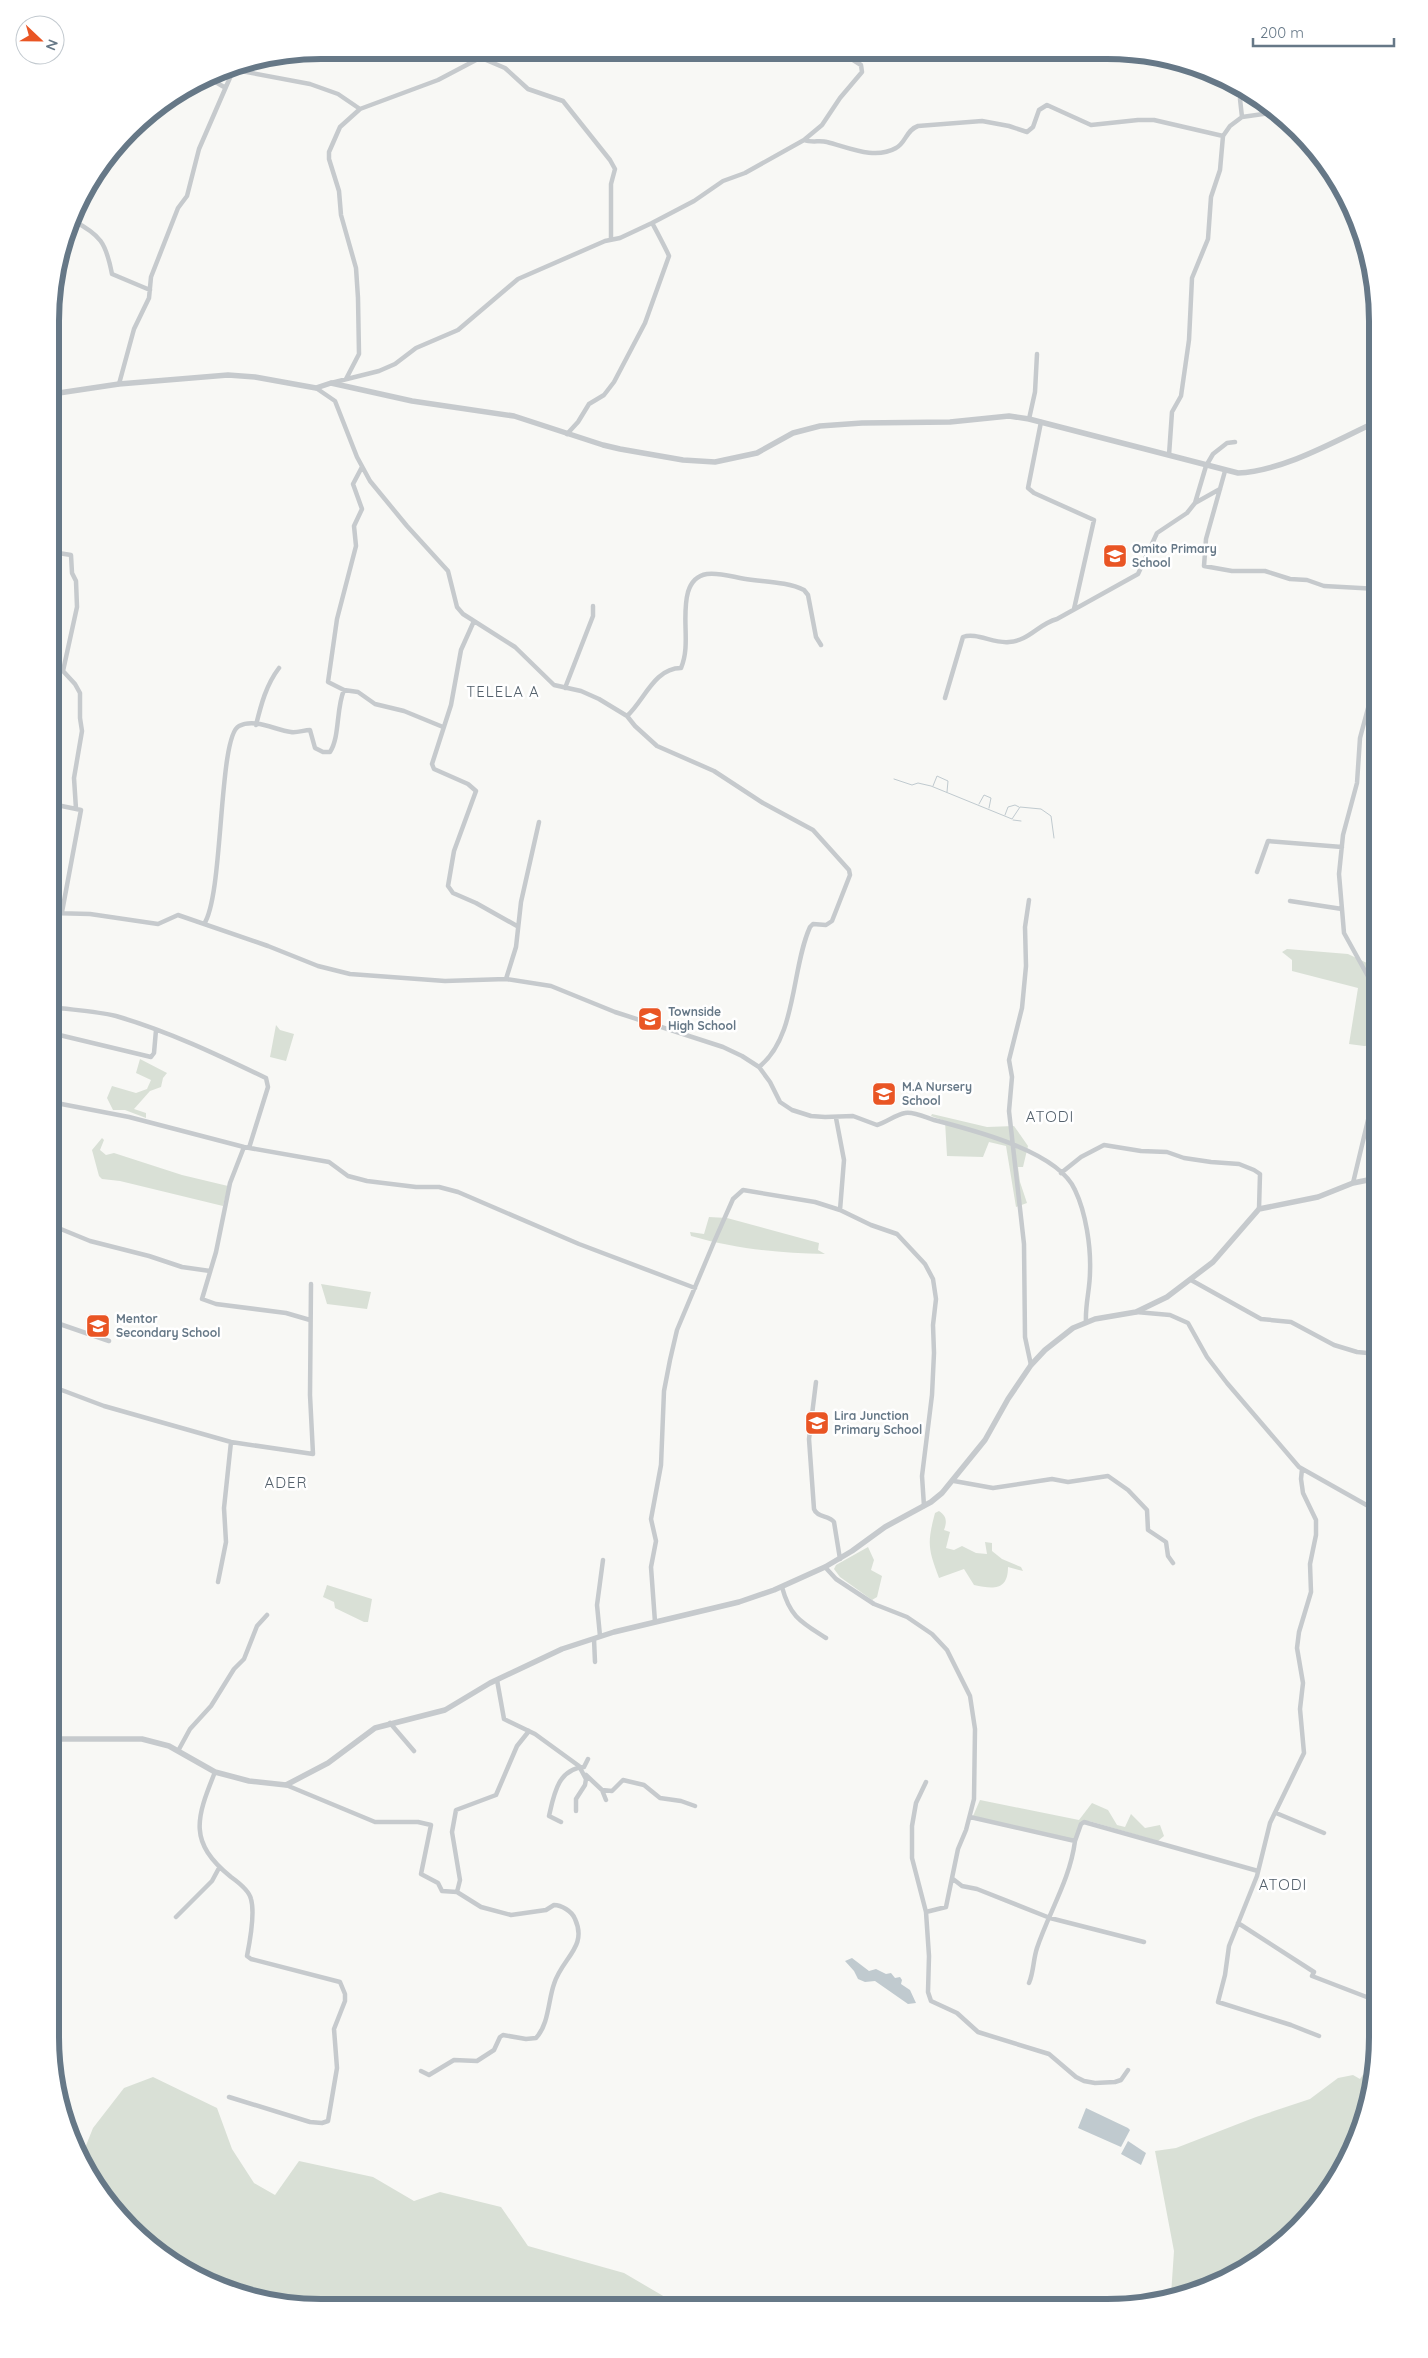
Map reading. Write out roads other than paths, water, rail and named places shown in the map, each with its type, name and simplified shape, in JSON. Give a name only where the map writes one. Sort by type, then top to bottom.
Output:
[{"type":"street","points":[[346,379],[359,354],[356,268],[342,215],[339,190],[329,159],[329,152],[340,127],[360,109],[438,80],[478,59]]},
{"type":"street","points":[[482,59],[505,68],[528,89],[563,100],[610,160],[615,169],[611,184],[611,239]]},
{"type":"street","points":[[316,388],[379,371],[395,364],[416,348],[458,330],[518,280],[652,223],[694,201],[723,181],[745,173],[804,140],[822,125],[840,98],[862,72],[861,65],[851,59]]},
{"type":"street","points":[[241,72],[310,84],[338,94],[360,109]]},
{"type":"street","points":[[119,384],[134,329],[149,298],[151,277],[178,208],[187,196],[199,149],[224,87],[231,75]]},
{"type":"street","points":[[215,82],[224,87]]},
{"type":"street","points":[[1241,96],[1242,117]]},
{"type":"street","points":[[804,140],[826,142],[883,154],[899,147],[910,130],[918,126],[982,121],[1008,125],[1026,132],[1033,126],[1039,110],[1047,105],[1091,125],[1154,120],[1223,136]]},
{"type":"street","points":[[1169,455],[1172,412],[1181,396],[1189,340],[1192,278],[1208,240],[1211,198],[1220,170],[1223,136],[1230,126],[1242,117],[1268,113]]},
{"type":"street","points":[[78,223],[98,235],[103,244],[112,274],[150,290]]},
{"type":"street","points":[[567,434],[578,422],[589,404],[610,389],[650,310],[669,256],[652,223]]},
{"type":"street","points":[[1029,419],[1035,392],[1036,354]]},
{"type":"street","points":[[59,393],[119,384],[228,375],[254,377],[316,388],[335,401],[362,467],[407,526],[448,571],[457,607],[474,621],[515,647],[551,683],[592,696],[627,716],[657,746],[714,771],[763,803],[814,830],[849,870],[850,876],[832,921],[826,925],[814,924],[810,927],[780,1036],[772,1054],[759,1067]]},
{"type":"street","points":[[331,383],[412,400],[514,416],[620,449],[684,460],[715,462],[757,453],[793,433],[820,426],[862,423],[950,422],[1009,416],[1041,422],[1225,471],[1245,472],[1264,469],[1369,425]]},
{"type":"street","points":[[1041,422],[1028,488],[1034,493],[1094,520],[1074,609]]},
{"type":"street","points":[[945,698],[951,670],[958,657],[963,638],[971,636],[1001,642],[1017,641],[1031,634],[1043,623],[1057,619],[1138,574],[1157,533],[1187,514],[1195,503],[1206,466],[1218,449],[1227,443],[1235,442]]},
{"type":"street","points":[[362,467],[353,484],[362,509],[354,526],[354,554],[337,618],[327,678],[328,682],[344,690],[358,692],[375,704],[404,711],[443,727]]},
{"type":"street","points":[[1225,471],[1206,539],[1204,566],[1219,570],[1265,570],[1290,579],[1311,581],[1324,586],[1369,588]]},
{"type":"street","points":[[1195,503],[1220,489]]},
{"type":"street","points":[[59,553],[72,556],[72,574],[76,585],[77,608],[63,671],[75,684],[80,694],[82,731],[74,778],[76,809]]},
{"type":"street","points":[[627,716],[656,679],[673,669],[681,668],[686,650],[684,619],[687,598],[691,585],[699,577],[720,574],[804,590],[808,595],[816,637],[821,645]]},
{"type":"street","points":[[565,688],[593,616],[593,606]]},
{"type":"street","points":[[474,621],[461,650],[452,705],[433,756],[433,767],[468,784],[476,791],[454,851],[448,888],[453,893],[476,902],[518,926]]},
{"type":"street","points":[[256,724],[262,701],[273,676],[279,668]]},
{"type":"street","points":[[204,924],[208,915],[214,879],[227,755],[235,729],[241,725],[256,724],[269,725],[290,732],[310,730],[315,748],[323,752],[330,752],[334,742],[339,706],[344,690]]},
{"type":"street","points":[[1369,701],[1360,738],[1357,783],[1346,820],[1339,874],[1344,933],[1369,978]]},
{"type":"street","points":[[59,805],[81,810],[62,912]]},
{"type":"street","points":[[506,979],[516,947],[518,926],[539,822]]},
{"type":"street","points":[[1257,872],[1268,841],[1342,847]]},
{"type":"street","points":[[1029,900],[1025,927],[1026,966],[1022,1008],[1009,1060],[1012,1077],[1009,1111],[1024,1244],[1025,1337],[1032,1365]]},
{"type":"street","points":[[1290,901],[1342,909]]},
{"type":"street","points":[[59,912],[115,917],[158,924],[178,915],[318,966],[350,974],[445,981],[506,979],[543,984],[615,1012],[723,1047],[742,1056],[759,1067],[770,1082],[780,1102],[786,1107],[811,1116],[836,1118],[850,1115],[877,1124],[906,1112],[970,1129],[1012,1143],[1039,1157],[1061,1173],[1077,1194],[1087,1238],[1090,1270],[1086,1322]]},
{"type":"street","points":[[59,1008],[114,1016],[176,1036],[266,1078],[268,1087],[246,1147],[230,1183],[216,1252],[202,1299],[280,1312],[310,1320]]},
{"type":"street","points":[[59,1035],[151,1057],[154,1053],[156,1030]]},
{"type":"street","points":[[59,1104],[136,1119],[246,1147],[329,1162],[348,1176],[367,1181],[416,1187],[439,1187],[458,1192],[586,1247],[695,1288]]},
{"type":"street","points":[[1353,1183],[1369,1116]]},
{"type":"street","points":[[836,1118],[844,1160],[840,1210]]},
{"type":"street","points":[[1061,1173],[1082,1157],[1104,1145],[1141,1151],[1167,1152],[1184,1158],[1239,1164],[1260,1174],[1260,1209]]},
{"type":"street","points":[[286,1784],[328,1763],[375,1728],[390,1723],[427,1717],[445,1710],[497,1680],[562,1649],[597,1637],[739,1602],[782,1587],[825,1568],[885,1526],[924,1506],[942,1493],[954,1481],[985,1440],[1008,1400],[1032,1365],[1057,1340],[1073,1328],[1086,1322],[1136,1312],[1167,1297],[1213,1262],[1260,1209],[1318,1197],[1353,1183],[1369,1180]]},
{"type":"street","points":[[655,1622],[651,1567],[656,1541],[651,1519],[661,1465],[664,1391],[675,1338],[728,1209],[740,1191],[751,1189],[785,1198],[815,1202],[840,1210],[875,1227],[897,1234],[920,1257],[933,1279],[936,1299],[933,1325],[934,1353],[932,1400],[927,1423],[926,1456],[922,1476],[924,1506]]},
{"type":"street","points":[[59,1228],[96,1242],[182,1267],[210,1271]]},
{"type":"street","points":[[1190,1280],[1261,1319],[1291,1322],[1334,1345],[1369,1353]]},
{"type":"street","points":[[59,1389],[109,1408],[231,1442],[313,1454],[311,1284]]},
{"type":"street","points":[[1136,1312],[1170,1315],[1189,1325],[1207,1357],[1226,1383],[1302,1469],[1369,1506]]},
{"type":"street","points":[[59,1324],[109,1341]]},
{"type":"street","points":[[816,1382],[809,1439],[814,1509],[817,1514],[834,1522],[840,1559]]},
{"type":"street","points":[[218,1582],[226,1542],[224,1508],[231,1442]]},
{"type":"street","points":[[1302,1469],[1303,1493],[1316,1520],[1316,1535],[1310,1564],[1311,1592],[1299,1632],[1297,1648],[1304,1682],[1300,1709],[1304,1753],[1268,1830],[1258,1871],[1229,1946],[1225,1975],[1218,2002],[1319,2036]]},
{"type":"street","points":[[954,1481],[993,1488],[1052,1480],[1068,1482],[1108,1476],[1128,1490],[1147,1510],[1148,1530],[1166,1542],[1168,1556],[1173,1563]]},
{"type":"street","points":[[595,1662],[597,1605],[603,1560]]},
{"type":"street","points":[[825,1568],[836,1578],[874,1604],[918,1623],[947,1650],[970,1696],[975,1729],[973,1770],[975,1785],[970,1818],[958,1849],[946,1907],[926,1912]]},
{"type":"street","points":[[782,1587],[788,1606],[800,1622],[826,1638]]},
{"type":"street","points":[[178,1751],[190,1729],[211,1706],[228,1678],[244,1660],[257,1626],[267,1615]]},
{"type":"street","points":[[497,1680],[504,1719],[529,1731],[582,1767],[585,1774],[585,1785],[576,1798],[576,1811]]},
{"type":"street","points":[[390,1723],[414,1751]]},
{"type":"street","points":[[457,1892],[460,1880],[452,1832],[456,1810],[496,1795],[517,1746],[529,1731]]},
{"type":"street","points":[[59,1738],[142,1739],[162,1743],[215,1772],[249,1782],[286,1784],[296,1790],[375,1822],[418,1822],[431,1825],[421,1874],[438,1883],[442,1891],[457,1892],[481,1907],[511,1915],[544,1910],[558,1905],[574,1916],[580,1932],[580,1939],[559,1972],[551,1992],[544,2025],[536,2038],[526,2039],[503,2035],[500,2037],[494,2050],[477,2061],[454,2060],[429,2075],[421,2071]]},
{"type":"street","points":[[561,1822],[549,1816],[562,1776],[569,1770],[582,1767],[588,1759]]},
{"type":"street","points":[[215,1772],[208,1790],[199,1827],[204,1847],[219,1868],[242,1886],[251,1897],[251,1936],[247,1956],[251,1959],[303,1974],[340,1982],[345,2001],[334,2029],[337,2068],[328,2121],[322,2123],[310,2122],[229,2097]]},
{"type":"street","points":[[585,1774],[602,1790],[606,1800]]},
{"type":"street","points":[[602,1790],[612,1791],[623,1780],[633,1781],[644,1785],[660,1798],[681,1801],[695,1806]]},
{"type":"street","points":[[926,1782],[916,1803],[912,1833],[912,1858],[926,1912],[930,1956],[928,1992],[931,2001],[957,2013],[978,2032],[1049,2054],[1076,2077],[1084,2081],[1095,2083],[1115,2082],[1122,2080],[1128,2070]]},
{"type":"street","points":[[1276,1813],[1324,1832]]},
{"type":"street","points":[[970,1818],[1075,1841]]},
{"type":"street","points":[[1029,1983],[1033,1974],[1036,1950],[1062,1887],[1075,1841],[1081,1824],[1084,1822],[1258,1871]]},
{"type":"street","points":[[176,1917],[206,1888],[219,1868]]},
{"type":"street","points":[[953,1879],[962,1886],[977,1889],[1050,1918],[1144,1942]]},
{"type":"street","points":[[1238,1922],[1314,1972],[1312,1976],[1369,1998]]},
{"type":"waterway","points":[[933,786],[937,776],[948,781],[947,792]]},
{"type":"waterway","points":[[894,779],[912,785],[918,783],[931,786],[1012,819],[1020,807],[1041,809],[1051,816],[1054,838]]},
{"type":"waterway","points":[[979,804],[984,795],[991,798],[989,808]]},
{"type":"waterway","points":[[1005,815],[1008,807],[1015,805],[1019,807]]},
{"type":"waterway","points":[[1013,820],[1021,821]]},
{"type":"place","name":"Omito Primary School","points":[[1115,556]]},
{"type":"place","name":"Townside High School","points":[[650,1019]]},
{"type":"place","name":"M.A Nursery School","points":[[884,1094]]},
{"type":"place","name":"Mentor Secondary School","points":[[98,1326]]},
{"type":"place","name":"Lira Junction Primary School","points":[[817,1423]]},
{"type":"district","name":"TELELA A","points":[[503,692]]},
{"type":"district","name":"ATODI","points":[[1050,1117]]},
{"type":"district","name":"ADER","points":[[286,1483]]},
{"type":"district","name":"ATODI","points":[[1283,1885]]}]
